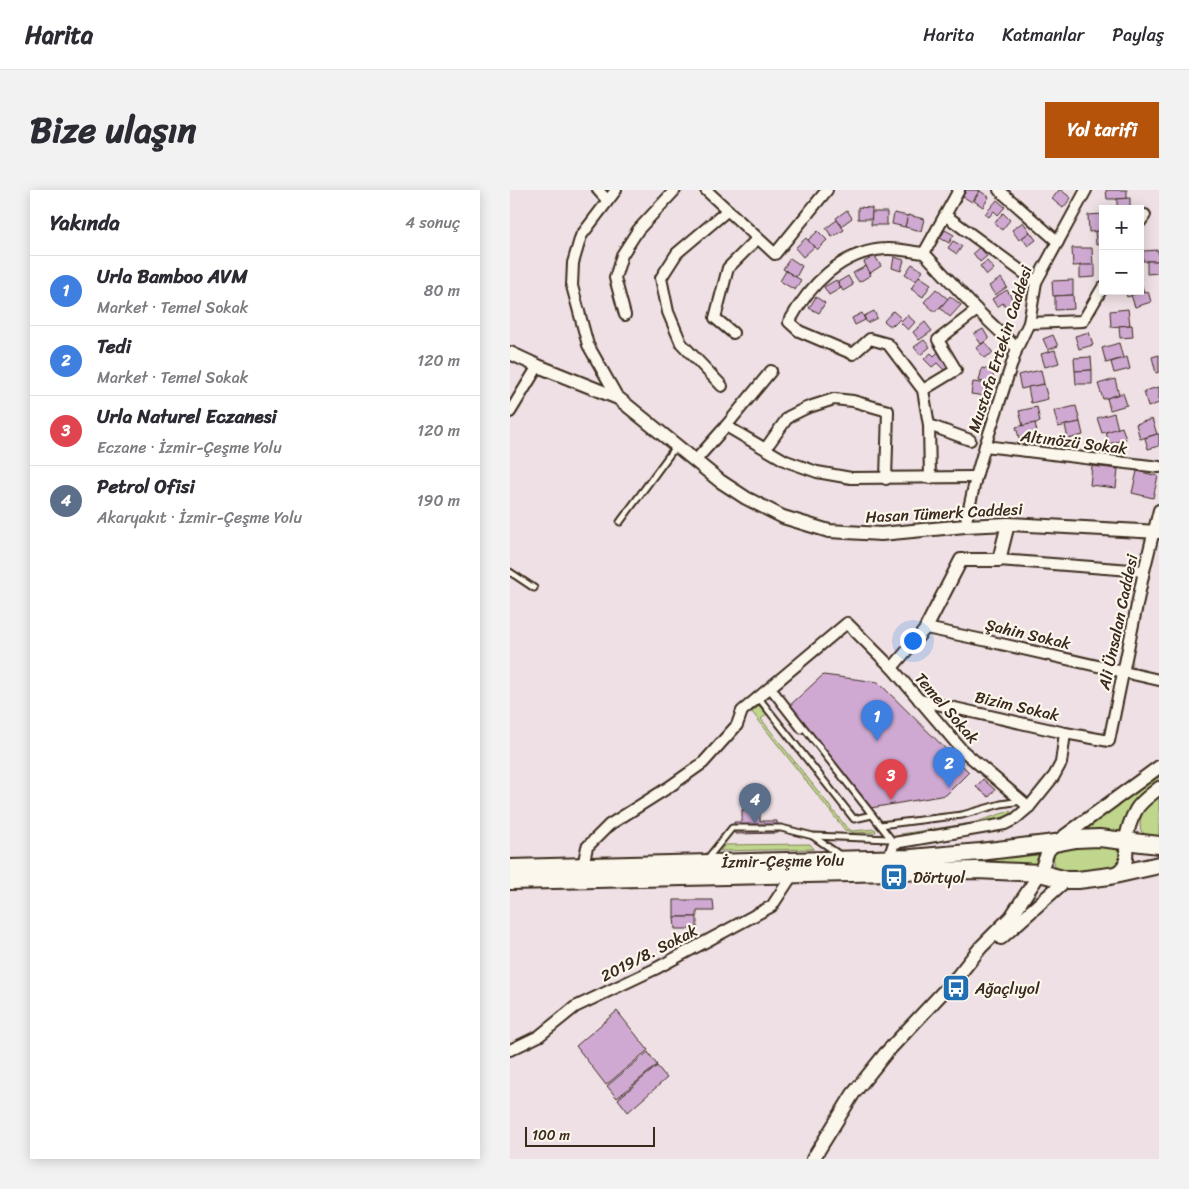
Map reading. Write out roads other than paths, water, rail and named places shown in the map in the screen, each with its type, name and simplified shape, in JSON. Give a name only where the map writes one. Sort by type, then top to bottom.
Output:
[{"type":"highway","name":"İzmir-Çeşme Yolu","points":[[510,868],[846,859],[891,847],[980,852],[1076,839],[1099,838],[1126,841]]},
{"type":"highway","points":[[1126,841],[1159,844]]},
{"type":"highway","points":[[1066,880],[1110,876],[1159,865]]},
{"type":"highway","name":"İzmir-Çeşme Yolu","points":[[510,881],[977,870],[1040,873],[1066,880]]},
{"type":"street","points":[[598,190],[607,200]]},
{"type":"street","points":[[616,190],[581,236],[573,263],[572,286],[588,345],[618,398]]},
{"type":"street","points":[[625,315],[615,278],[622,255],[638,230],[675,190]]},
{"type":"street","points":[[706,190],[774,254],[826,190]]},
{"type":"street","points":[[924,253],[959,190]]},
{"type":"street","points":[[999,190],[1058,242]]},
{"type":"street","name":"Mustafa Ertekin Caddesi","points":[[965,526],[985,446],[1017,348],[1029,323],[1036,282],[1086,190]]},
{"type":"street","points":[[722,386],[681,343],[668,312],[661,278],[677,253],[728,210]]},
{"type":"street","points":[[945,216],[1036,282]]},
{"type":"street","points":[[733,333],[715,318],[721,294],[728,268],[757,239]]},
{"type":"street","points":[[930,478],[929,425],[923,390],[888,344],[870,339],[853,354],[799,331],[789,322],[800,303],[832,268],[861,253],[887,249],[924,253],[977,310],[1017,348]]},
{"type":"street","points":[[1029,323],[1083,321],[1099,294]]},
{"type":"street","points":[[923,390],[956,370],[938,340],[977,310]]},
{"type":"street","name":"Hasan Tümerk Caddesi","points":[[510,353],[618,398],[695,461],[746,498],[783,517],[829,531],[881,534],[1008,524],[1157,532]]},
{"type":"street","points":[[510,412],[538,366]]},
{"type":"street","points":[[695,461],[771,370]]},
{"type":"street","points":[[766,448],[788,416],[806,408],[834,399],[874,406],[888,411],[886,479]]},
{"type":"street","points":[[929,425],[970,440]]},
{"type":"street","points":[[726,426],[786,461],[817,472],[851,478],[976,477]]},
{"type":"street","name":"Altınözü Sokak","points":[[985,446],[1159,467]]},
{"type":"street","name":"Ali Ünsalan Caddesi","points":[[1109,741],[1144,570],[1157,532],[1159,510]]},
{"type":"street","points":[[1000,560],[1008,524]]},
{"type":"street","points":[[892,668],[926,628],[961,560],[1000,560],[1144,570]]},
{"type":"street","name":"Temel Sokak","points":[[770,688],[847,623],[892,668],[962,750],[1025,804]]},
{"type":"street","name":"Şahin Sokak","points":[[926,628],[1159,680]]},
{"type":"street","points":[[583,866],[587,847],[608,825],[669,787],[703,763],[737,725],[742,711],[770,688]]},
{"type":"street","name":"Bizim Sokak","points":[[919,700],[1109,741]]},
{"type":"street","points":[[891,847],[1005,824],[1015,819],[1025,804],[1054,776],[1059,768],[1066,733]]},
{"type":"street","points":[[813,1159],[853,1094],[885,1054],[1010,917],[1040,873],[1048,851],[1055,843],[1159,767]]},
{"type":"street","points":[[1110,876],[1120,871],[1125,864],[1127,858],[1126,841],[1136,809],[1159,788]]},
{"type":"street","points":[[1014,871],[1025,880],[1028,891]]},
{"type":"street","name":"2019/8. Sokak","points":[[510,1050],[539,1036],[575,1007],[655,969],[772,906],[794,874]]},
{"type":"street","points":[[958,976],[1066,880]]},
{"type":"lane","points":[[620,522],[676,445]]},
{"type":"lane","points":[[510,572],[534,588]]},
{"type":"lane","points":[[770,688],[870,816],[880,825],[891,847]]},
{"type":"lane","points":[[758,698],[854,819],[870,816]]},
{"type":"lane","points":[[880,825],[962,815],[1001,804],[1025,804]]},
{"type":"lane","points":[[704,863],[732,828],[780,828],[813,836],[891,847]]},
{"type":"lane","points":[[813,836],[846,859]]},
{"type":"place","name":"Urla Bamboo AVM","points":[[877,741]]},
{"type":"place","name":"Tedi","points":[[949,788]]},
{"type":"place","name":"Urla Naturel Eczanesi","points":[[891,800]]},
{"type":"place","name":"Petrol Ofisi","points":[[755,824]]},
{"type":"place","name":"Dörtyol","points":[[894,877]]},
{"type":"place","name":"Ağaçlıyol","points":[[956,988]]}]
